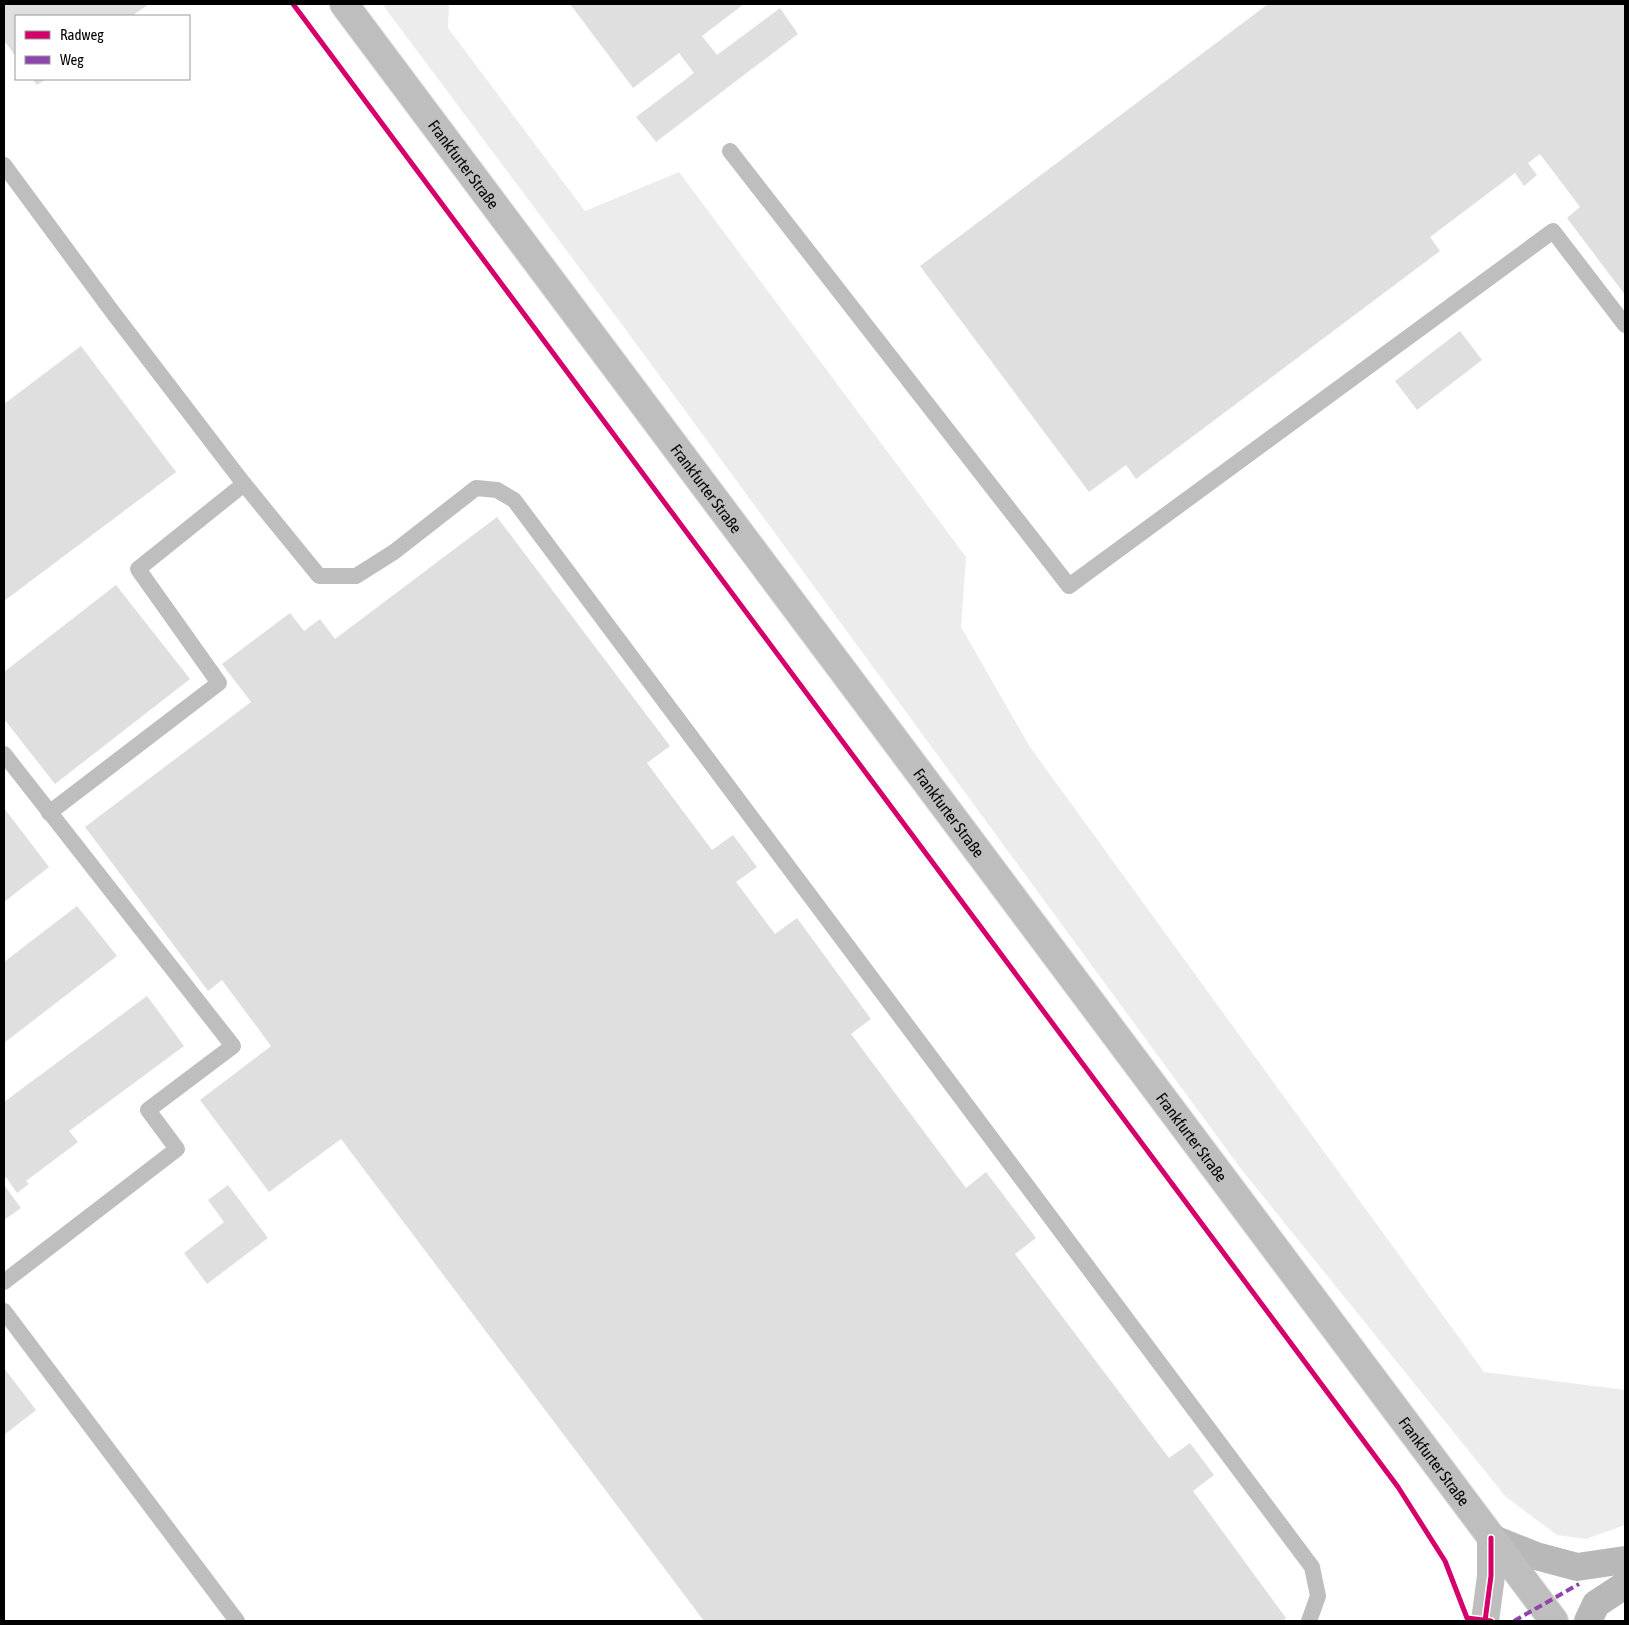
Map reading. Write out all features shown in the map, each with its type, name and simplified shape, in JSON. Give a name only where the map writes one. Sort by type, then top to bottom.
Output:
[{"type":"main road","name":"Frankfurter Straße","points":[[344,4],[1554,1621]]},
{"type":"main road","points":[[1485,1621],[1491,1576],[1491,1538],[1536,1556],[1577,1567],[1625,1560]]},
{"type":"main road","points":[[1588,1621],[1596,1604],[1625,1585]]},
{"type":"lane","points":[[730,150],[1068,586],[1553,231],[1625,325]]},
{"type":"lane","points":[[4,165],[114,314],[244,484],[319,576],[356,576],[394,552],[476,488],[497,490],[514,500],[1312,1567],[1318,1596],[1309,1621]]},
{"type":"lane","points":[[49,813],[220,683],[138,569],[244,484]]},
{"type":"lane","points":[[4,754],[232,1046],[148,1110],[177,1149],[4,1282]]},
{"type":"lane","points":[[4,1311],[237,1621]]},
{"type":"shaded area","points":[[382,4],[449,4],[448,28],[585,211],[679,172],[966,557],[961,627],[1030,747],[1484,1372],[1625,1390],[1625,1525],[1586,1539],[1557,1535],[1506,1497],[1241,1169],[626,330]]},
{"type":"building","points":[[4,4],[149,4],[133,15],[15,15],[15,56],[4,40]]},
{"type":"building","points":[[570,4],[744,4],[702,36],[717,55],[780,8],[798,34],[656,142],[636,117],[694,73],[679,53],[633,88]]},
{"type":"building","points":[[1268,4],[1625,4],[1625,295],[1567,218],[1580,207],[1540,154],[1528,163],[1537,175],[1524,186],[1515,173],[1430,237],[1440,251],[1136,479],[1126,465],[1089,492],[920,266]]},
{"type":"building","points":[[33,80],[44,80],[37,85]]},
{"type":"building","points":[[1460,331],[1482,360],[1417,410],[1395,381]]},
{"type":"building","points":[[81,346],[176,472],[4,601],[4,404]]},
{"type":"building","points":[[497,517],[670,746],[647,763],[712,850],[733,835],[757,867],[736,882],[775,934],[797,918],[871,1019],[851,1034],[966,1188],[986,1172],[1036,1238],[1015,1254],[1169,1458],[1190,1443],[1214,1475],[1193,1491],[1286,1618],[1282,1621],[704,1621],[341,1139],[269,1192],[200,1100],[271,1046],[222,980],[208,991],[85,827],[251,702],[222,664],[290,613],[304,631],[320,619],[335,639]]},
{"type":"building","points":[[116,585],[190,679],[55,784],[4,719],[4,672]]},
{"type":"building","points":[[4,808],[49,867],[4,902]]},
{"type":"building","points":[[77,906],[117,956],[4,1043],[4,962]]},
{"type":"building","points":[[147,996],[184,1046],[69,1131],[78,1142],[26,1181],[29,1184],[17,1193],[6,1177],[4,1179],[4,1102]]},
{"type":"building","points":[[4,1185],[21,1208],[4,1220]]},
{"type":"building","points":[[228,1185],[268,1238],[207,1284],[184,1253],[224,1222],[208,1200]]},
{"type":"building","points":[[4,1368],[36,1410],[4,1435]]},
{"type":"marked path","points":[[1514,1621],[1579,1584]]},
{"type":"cycle path","points":[[293,4],[1398,1487],[1445,1561],[1467,1618],[1491,1621]]},
{"type":"cycle path","points":[[1485,1621],[1491,1576],[1491,1538]]}]
